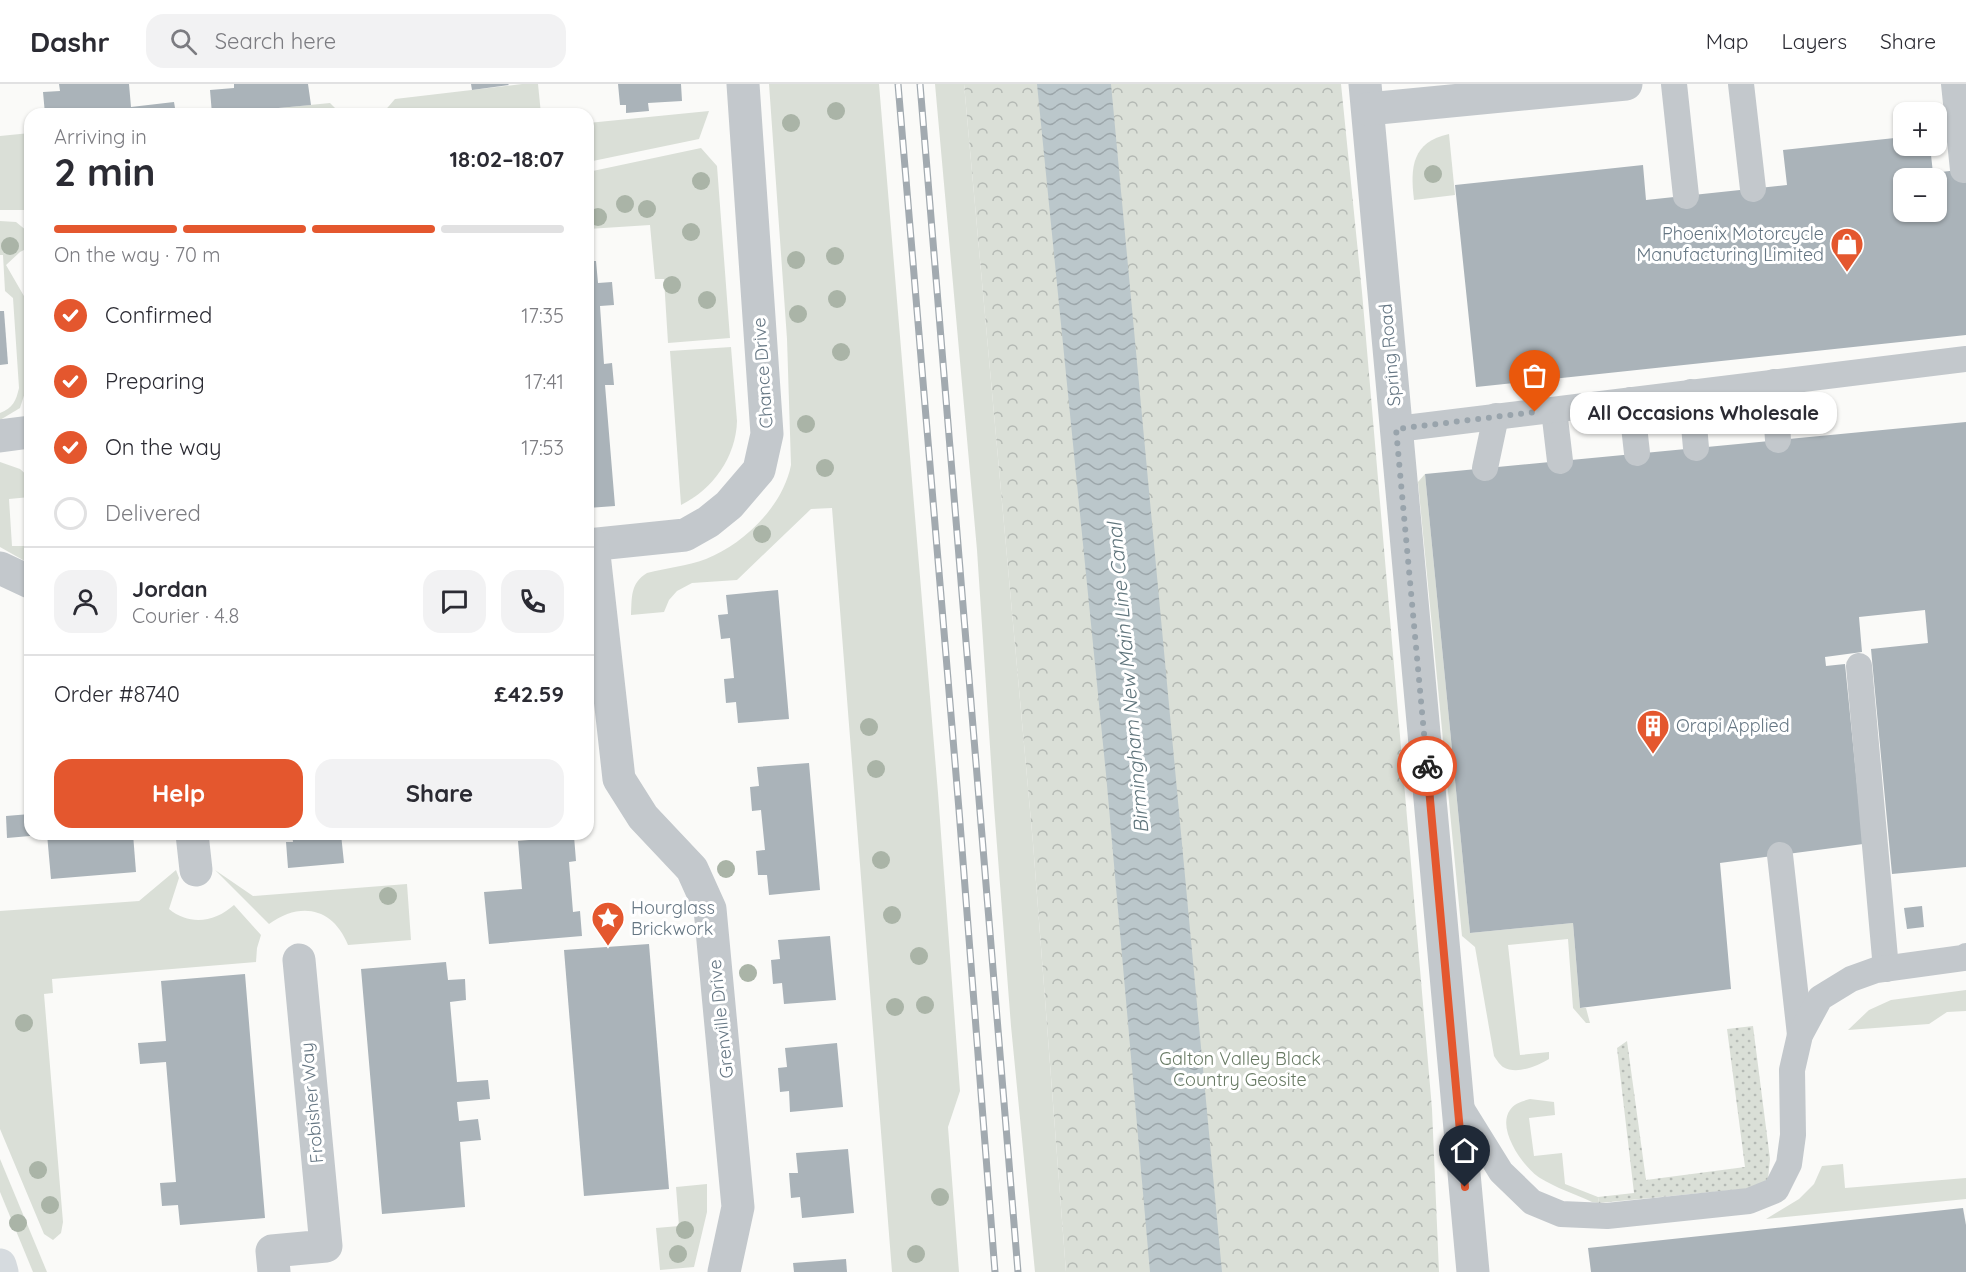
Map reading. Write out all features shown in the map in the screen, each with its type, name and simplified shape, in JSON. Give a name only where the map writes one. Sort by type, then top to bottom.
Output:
[{"type":"main road","points":[[0,1265],[2,1272]]},
{"type":"street","name":"Chance Drive","points":[[594,545],[685,535],[708,522],[729,505],[759,470],[767,434],[743,84]]},
{"type":"street","points":[[1366,97],[1618,84]]},
{"type":"street","name":"Spring Road","points":[[1366,97],[1473,1272]]},
{"type":"street","points":[[0,436],[24,433]]},
{"type":"street","points":[[0,568],[24,579]]},
{"type":"street","name":"Grenville Drive","points":[[594,577],[619,779],[643,817],[692,869],[710,909],[738,1207],[724,1272]]},
{"type":"street","points":[[193,840],[196,870]]},
{"type":"street","name":"Frobisher Way","points":[[274,1272],[272,1251],[326,1246],[299,960]]},
{"type":"lane","points":[[1674,84],[1686,196]]},
{"type":"lane","points":[[1742,84],[1753,189]]},
{"type":"lane","points":[[1954,84],[1963,170]]},
{"type":"lane","points":[[1396,429],[1966,359]]},
{"type":"lane","points":[[1774,382],[1778,440]]},
{"type":"lane","points":[[1691,392],[1696,448]]},
{"type":"lane","points":[[1631,400],[1637,453]]},
{"type":"lane","points":[[1554,410],[1560,461]]},
{"type":"lane","points":[[1485,468],[1496,416]]},
{"type":"lane","points":[[1859,666],[1886,969]]},
{"type":"lane","points":[[1780,855],[1800,1035]]},
{"type":"lane","points":[[1458,1104],[1501,1172],[1532,1202],[1560,1214],[1607,1216],[1749,1201],[1776,1190],[1789,1164],[1793,1135],[1792,1070],[1800,1035],[1820,998],[1851,979],[1886,969],[1965,958]]},
{"type":"green space","points":[[538,84],[540,108],[387,108],[395,99]]},
{"type":"green space","points":[[769,84],[879,84],[938,793],[960,1091],[948,1127],[959,1272],[892,1272],[832,508],[811,509],[737,580],[692,583],[677,591],[669,600],[664,612],[631,615],[633,591],[641,577],[647,573],[706,559],[734,544],[760,522],[771,509],[787,480],[791,465],[787,339]]},
{"type":"green space","points":[[935,84],[964,84],[1033,843],[1066,1272],[1035,1272],[1011,1026],[977,550]]},
{"type":"green space","name":"Galton Valley Black Country Geosite","points":[[964,84],[1341,84],[1362,292],[1432,1109],[1439,1272],[1066,1272],[1033,843]]},
{"type":"green space","points":[[330,103],[335,108],[280,108]]},
{"type":"green space","points":[[709,111],[699,139],[594,161],[594,122]]},
{"type":"green space","points":[[24,134],[24,210],[0,210],[0,136]]},
{"type":"green space","points":[[1449,134],[1455,195],[1414,200],[1413,177],[1416,158],[1427,143]]},
{"type":"green space","points":[[701,148],[717,166],[730,338],[668,343],[664,279],[655,279],[650,225],[594,229],[594,171]]},
{"type":"green space","points":[[0,221],[16,222],[24,229],[24,250],[6,265],[24,296],[24,396],[20,408],[0,420],[0,413],[13,404],[19,388],[13,298],[5,291],[3,255],[0,255]]},
{"type":"green space","points":[[731,347],[737,421],[732,447],[713,481],[681,505],[670,351]]},
{"type":"green space","points":[[0,462],[24,473],[24,498],[9,499],[12,546],[24,546],[24,561],[0,547]]},
{"type":"green space","points":[[1425,474],[1470,933],[1573,923],[1580,1008],[1586,1008],[1590,1023],[1586,1023],[1573,1008],[1568,939],[1508,945],[1520,1055],[1549,1052],[1549,1059],[1521,1070],[1503,1067],[1494,1056],[1475,947],[1462,936],[1418,482]]},
{"type":"green space","points":[[176,870],[179,878],[169,909],[185,918],[202,920],[219,915],[234,905],[261,935],[256,962],[52,979],[53,993],[44,994],[63,1222],[61,1233],[53,1240],[44,1234],[0,1129],[0,911],[139,901]]},
{"type":"green space","points":[[215,870],[253,896],[407,884],[411,940],[348,945],[334,923],[315,912],[293,912],[269,924]]},
{"type":"green space","points":[[1966,990],[1966,1011],[1947,1012],[1929,1024],[1848,1030],[1869,1010],[1891,1000]]},
{"type":"green space","points":[[1753,1026],[1770,1159],[1768,1179],[1754,1188],[1599,1203],[1598,1197],[1634,1193],[1617,1048],[1627,1041],[1646,1180],[1745,1167],[1727,1029]]},
{"type":"green space","points":[[1530,1099],[1554,1102],[1555,1115],[1529,1118],[1534,1156],[1562,1153],[1565,1184],[1598,1197],[1599,1203],[1546,1182],[1534,1173],[1520,1157],[1509,1137],[1507,1118],[1514,1106]]},
{"type":"green space","points":[[0,1159],[47,1272],[33,1272],[0,1192]]},
{"type":"green space","points":[[1843,1164],[1845,1188],[1966,1178],[1966,1199],[1766,1219],[1799,1199],[1814,1184],[1822,1166]]},
{"type":"green space","points":[[707,1184],[707,1212],[694,1267],[660,1270],[656,1228],[679,1226],[676,1187]]},
{"type":"water","name":"Birmingham New Main Line Canal","points":[[1037,84],[1111,84],[1222,1272],[1150,1272],[1106,774]]},
{"type":"building","points":[[59,84],[129,84],[131,107],[174,102],[175,108],[44,108],[43,92],[60,91]]},
{"type":"building","points":[[234,84],[308,84],[311,105],[278,108],[212,108],[210,90],[234,88]]},
{"type":"building","points":[[471,84],[508,84],[509,85],[472,90]]},
{"type":"building","points":[[618,84],[681,84],[682,101],[648,103],[649,111],[626,113],[626,105],[620,105]]},
{"type":"building","points":[[1893,138],[1893,156],[1931,156],[1932,168],[1893,168],[1893,222],[1947,222],[1947,171],[1966,169],[1966,335],[1476,387],[1455,185],[1643,165],[1646,200],[1787,185],[1783,150]]},
{"type":"building","points":[[594,261],[596,261],[598,283],[612,282],[614,305],[600,306],[604,364],[612,363],[614,385],[605,385],[615,506],[594,508]]},
{"type":"building","points":[[0,311],[4,311],[8,364],[0,365]]},
{"type":"building","name":"Orapi Applied","points":[[1966,422],[1966,867],[1892,874],[1871,649],[1928,643],[1925,610],[1859,617],[1862,652],[1825,657],[1826,666],[1845,664],[1863,844],[1720,863],[1731,989],[1580,1008],[1573,923],[1470,933],[1425,474]]},
{"type":"building","points":[[778,590],[789,719],[738,723],[736,702],[726,703],[724,679],[734,678],[730,638],[721,639],[718,615],[728,614],[726,595]]},
{"type":"building","points":[[809,763],[820,890],[769,895],[767,875],[758,875],[756,851],[765,850],[761,810],[752,811],[750,787],[759,786],[757,767]]},
{"type":"building","points":[[24,814],[24,837],[7,838],[6,816]]},
{"type":"building","points":[[48,840],[133,840],[136,872],[51,879]]},
{"type":"building","points":[[293,840],[342,840],[344,863],[288,868],[286,842],[293,842]]},
{"type":"building","points":[[574,840],[576,861],[569,862],[573,912],[580,911],[582,936],[489,944],[484,892],[522,889],[518,841]]},
{"type":"building","points":[[1922,906],[1924,927],[1907,929],[1904,908]]},
{"type":"building","points":[[830,936],[836,1000],[784,1004],[782,983],[773,984],[771,960],[780,959],[778,940]]},
{"type":"building","points":[[649,944],[669,1189],[584,1196],[564,950]]},
{"type":"building","points":[[446,962],[448,980],[465,979],[466,1000],[450,1002],[457,1082],[488,1080],[490,1099],[457,1102],[459,1121],[478,1119],[481,1140],[460,1142],[465,1207],[382,1214],[361,969]]},
{"type":"building","points":[[245,974],[265,1218],[180,1225],[178,1205],[162,1206],[160,1183],[176,1182],[166,1062],[140,1064],[138,1043],[166,1041],[161,981]]},
{"type":"building","points":[[837,1043],[843,1107],[790,1112],[789,1091],[780,1092],[778,1068],[787,1067],[785,1048]]},
{"type":"building","points":[[848,1149],[854,1213],[802,1218],[800,1197],[791,1198],[789,1173],[798,1173],[796,1153]]},
{"type":"building","points":[[1963,1208],[1966,1225],[1966,1272],[1591,1272],[1588,1248]]},
{"type":"building","points":[[846,1259],[847,1272],[794,1272],[793,1263]]},
{"type":"railway","points":[[898,84],[995,1272]]},
{"type":"railway","points":[[920,84],[1018,1272]]},
{"type":"way so far","points":[[1427,766],[1396,429],[1535,412]]},
{"type":"place","name":"Phoenix Motorcycle Manufacturing Limited","points":[[1847,273]]},
{"type":"place","name":"All Occasions Wholesale","points":[[1535,412]]},
{"type":"place","name":"Orapi Applied","points":[[1653,755]]},
{"type":"place","name":"Hourglass Brickwork","points":[[608,947]]},
{"type":"route","points":[[1427,766],[1465,1187]]}]
